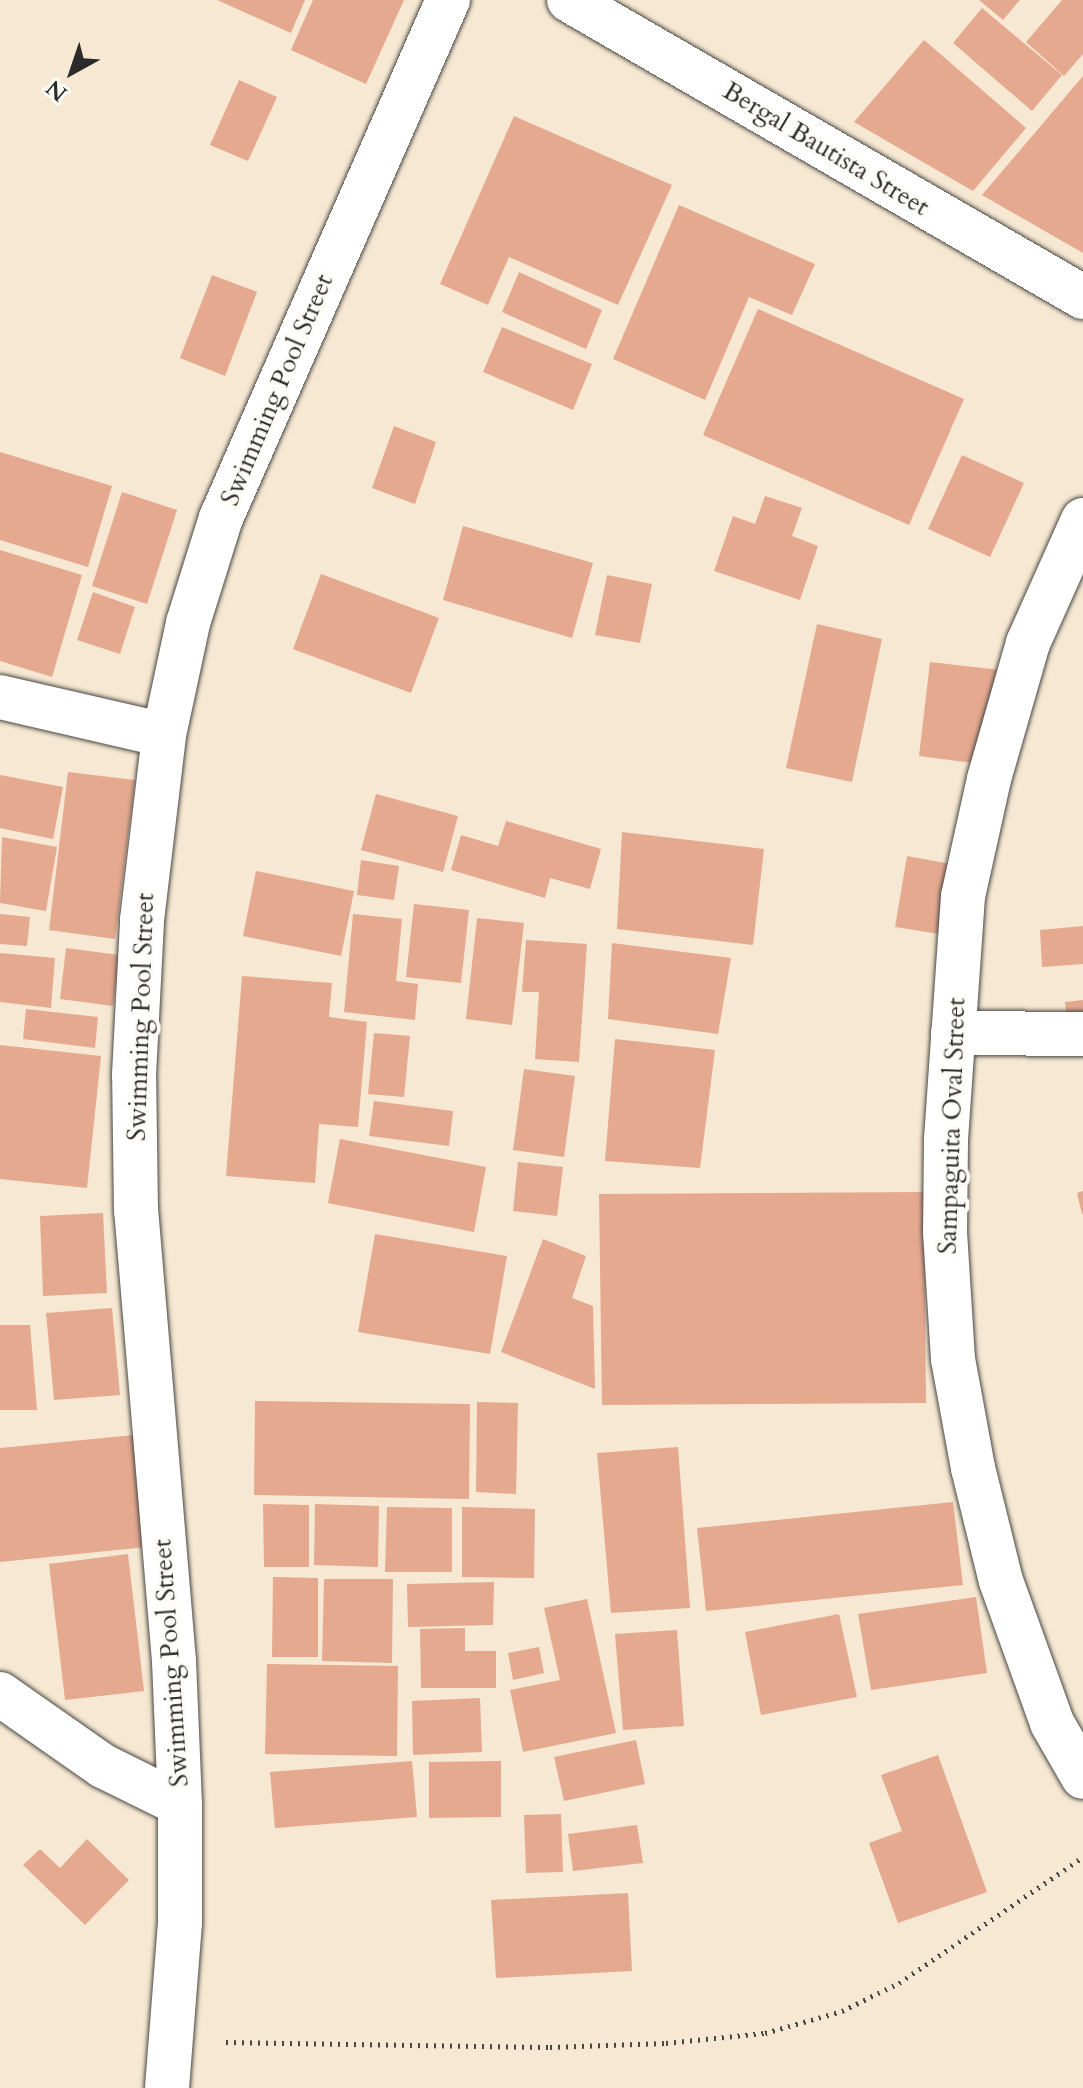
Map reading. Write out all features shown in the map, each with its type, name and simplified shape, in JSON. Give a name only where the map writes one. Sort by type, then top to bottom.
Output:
[{"type":"street","name":"Swimming Pool Street","points":[[167,2088],[180,1923],[180,1804],[174,1661],[136,1211],[134,1075],[142,920],[164,735],[188,623],[221,518],[448,0]]},
{"type":"street","name":"Bergal Bautista Street","points":[[569,0],[1083,297]]},
{"type":"street","name":"Sampaguita Oval Street","points":[[1083,520],[1028,643],[989,779],[963,896],[953,1033],[945,1232],[953,1359],[973,1468],[1001,1581],[1052,1723],[1083,1777]]},
{"type":"street","points":[[0,697],[164,735]]},
{"type":"street","points":[[953,1033],[1083,1034]]},
{"type":"street","points":[[0,1694],[103,1766],[180,1804]]},
{"type":"path","points":[[173,2041],[550,2047],[666,2043],[765,2033],[842,2011],[899,1983],[1083,1857]]},
{"type":"building","points":[[217,0],[305,0],[291,33]]},
{"type":"building","points":[[313,0],[404,0],[366,84],[291,50]]},
{"type":"building","points":[[979,0],[1020,0],[1003,20]]},
{"type":"building","points":[[1062,0],[1083,0],[1083,54],[1064,76],[1026,42]]},
{"type":"building","points":[[982,8],[1062,75],[1032,111],[953,43]]},
{"type":"building","points":[[924,40],[1026,128],[973,191],[854,122]]},
{"type":"building","points":[[1083,76],[1083,253],[982,195]]},
{"type":"building","points":[[239,80],[277,97],[248,161],[210,145]]},
{"type":"building","points":[[514,116],[672,185],[618,305],[509,257],[488,305],[440,284]]},
{"type":"building","points":[[679,205],[815,264],[792,315],[749,297],[705,400],[613,359]]},
{"type":"building","points":[[519,272],[602,310],[586,349],[502,312]]},
{"type":"building","points":[[212,275],[257,292],[225,376],[180,358]]},
{"type":"building","points":[[758,309],[964,399],[909,525],[703,435]]},
{"type":"building","points":[[502,327],[592,364],[573,410],[483,372]]},
{"type":"building","points":[[394,426],[436,442],[415,504],[372,488]]},
{"type":"building","points":[[0,452],[112,486],[88,567],[0,540]]},
{"type":"building","points":[[962,455],[1024,483],[990,557],[928,529]]},
{"type":"building","points":[[122,492],[177,510],[147,604],[92,586]]},
{"type":"building","points":[[765,496],[802,508],[792,536],[818,546],[800,600],[714,571],[733,516],[755,524]]},
{"type":"building","points":[[463,526],[593,563],[572,638],[443,600]]},
{"type":"building","points":[[0,550],[82,575],[52,677],[0,661]]},
{"type":"building","points":[[321,574],[439,618],[411,693],[293,649]]},
{"type":"building","points":[[607,575],[652,584],[640,643],[595,635]]},
{"type":"building","points":[[93,592],[135,607],[120,654],[77,640]]},
{"type":"building","points":[[817,624],[882,639],[852,782],[786,768]]},
{"type":"building","points":[[930,662],[1000,670],[988,765],[919,756]]},
{"type":"building","points":[[68,772],[135,780],[115,939],[49,930]]},
{"type":"building","points":[[0,775],[63,787],[53,839],[0,828]]},
{"type":"building","points":[[376,794],[458,816],[443,872],[361,850]]},
{"type":"building","points":[[506,821],[601,849],[590,889],[550,878],[545,898],[451,870],[461,835],[498,846]]},
{"type":"building","points":[[622,832],[764,849],[753,945],[617,929]]},
{"type":"building","points":[[2,837],[57,847],[46,911],[0,903]]},
{"type":"building","points":[[907,856],[951,864],[939,934],[895,927]]},
{"type":"building","points":[[361,860],[399,866],[394,900],[357,895]]},
{"type":"building","points":[[256,871],[354,891],[341,956],[243,936]]},
{"type":"building","points":[[414,904],[469,910],[461,983],[406,977]]},
{"type":"building","points":[[0,914],[30,917],[27,946],[0,944]]},
{"type":"building","points":[[353,914],[402,919],[396,981],[418,984],[415,1020],[344,1012]]},
{"type":"building","points":[[477,918],[524,923],[512,1025],[466,1019]]},
{"type":"building","points":[[1083,926],[1083,964],[1042,967],[1040,930]]},
{"type":"building","points":[[526,940],[587,944],[579,1062],[535,1059],[539,992],[522,992]]},
{"type":"building","points":[[612,943],[731,958],[718,1034],[608,1019]]},
{"type":"building","points":[[66,948],[119,955],[113,1006],[60,999]]},
{"type":"building","points":[[0,953],[55,958],[51,1008],[0,1002]]},
{"type":"building","points":[[242,976],[332,983],[329,1017],[367,1022],[358,1127],[319,1124],[315,1183],[226,1176]]},
{"type":"building","points":[[1083,1000],[1083,1031],[1068,1033],[1065,1002]]},
{"type":"building","points":[[26,1009],[98,1017],[95,1048],[23,1039]]},
{"type":"building","points":[[374,1033],[410,1036],[404,1097],[368,1094]]},
{"type":"building","points":[[615,1039],[715,1050],[700,1168],[605,1161]]},
{"type":"building","points":[[0,1045],[101,1056],[87,1188],[0,1179]]},
{"type":"building","points":[[524,1069],[575,1076],[564,1157],[513,1150]]},
{"type":"building","points":[[374,1101],[453,1111],[449,1146],[369,1136]]},
{"type":"building","points":[[340,1139],[486,1167],[474,1232],[328,1203]]},
{"type":"building","points":[[518,1162],[563,1167],[557,1216],[513,1211]]},
{"type":"building","points":[[1083,1191],[1083,1214],[1082,1214],[1077,1193]]},
{"type":"building","points":[[924,1192],[926,1403],[602,1405],[599,1194]]},
{"type":"building","points":[[103,1213],[107,1293],[43,1296],[40,1216]]},
{"type":"building","points":[[375,1234],[507,1256],[490,1354],[358,1332]]},
{"type":"building","points":[[543,1239],[586,1256],[572,1298],[593,1306],[595,1389],[501,1352]]},
{"type":"building","points":[[112,1308],[120,1395],[54,1400],[46,1313]]},
{"type":"building","points":[[0,1325],[30,1325],[37,1410],[0,1410]]},
{"type":"building","points":[[255,1401],[470,1404],[469,1499],[254,1495]]},
{"type":"building","points":[[477,1402],[518,1403],[516,1494],[476,1492]]},
{"type":"building","points":[[134,1435],[146,1547],[0,1562],[0,1448]]},
{"type":"building","points":[[678,1447],[690,1608],[611,1613],[597,1453]]},
{"type":"building","points":[[953,1502],[963,1585],[706,1611],[697,1528]]},
{"type":"building","points":[[263,1504],[309,1505],[309,1567],[264,1567]]},
{"type":"building","points":[[315,1504],[379,1506],[378,1567],[314,1565]]},
{"type":"building","points":[[387,1507],[452,1508],[452,1572],[385,1572]]},
{"type":"building","points":[[462,1507],[535,1509],[534,1578],[462,1577]]},
{"type":"building","points":[[128,1554],[144,1691],[65,1700],[49,1564]]},
{"type":"building","points":[[273,1577],[318,1578],[318,1657],[272,1657]]},
{"type":"building","points":[[324,1579],[393,1579],[392,1663],[322,1661]]},
{"type":"building","points":[[494,1582],[493,1625],[408,1627],[407,1584]]},
{"type":"building","points":[[976,1597],[987,1673],[871,1690],[858,1614]]},
{"type":"building","points":[[587,1599],[616,1733],[523,1752],[510,1690],[560,1680],[544,1608]]},
{"type":"building","points":[[839,1614],[857,1697],[761,1715],[745,1632]]},
{"type":"building","points":[[465,1628],[465,1651],[496,1651],[496,1688],[421,1688],[420,1629]]},
{"type":"building","points":[[677,1630],[684,1726],[623,1730],[615,1634]]},
{"type":"building","points":[[539,1647],[544,1673],[513,1680],[508,1653]]},
{"type":"building","points":[[267,1664],[398,1666],[397,1756],[265,1754]]},
{"type":"building","points":[[480,1698],[482,1752],[413,1755],[412,1701]]},
{"type":"building","points":[[636,1740],[645,1784],[564,1801],[554,1757]]},
{"type":"building","points":[[938,1755],[987,1892],[898,1923],[869,1843],[902,1831],[881,1775]]},
{"type":"building","points":[[412,1761],[417,1817],[275,1828],[270,1772]]},
{"type":"building","points":[[501,1761],[501,1817],[429,1818],[429,1762]]},
{"type":"building","points":[[561,1814],[563,1872],[526,1873],[524,1815]]},
{"type":"building","points":[[637,1825],[643,1863],[573,1871],[568,1834]]},
{"type":"building","points":[[87,1839],[129,1880],[85,1925],[23,1865],[40,1849],[60,1868]]},
{"type":"building","points":[[628,1893],[632,1971],[496,1978],[491,1900]]}]
